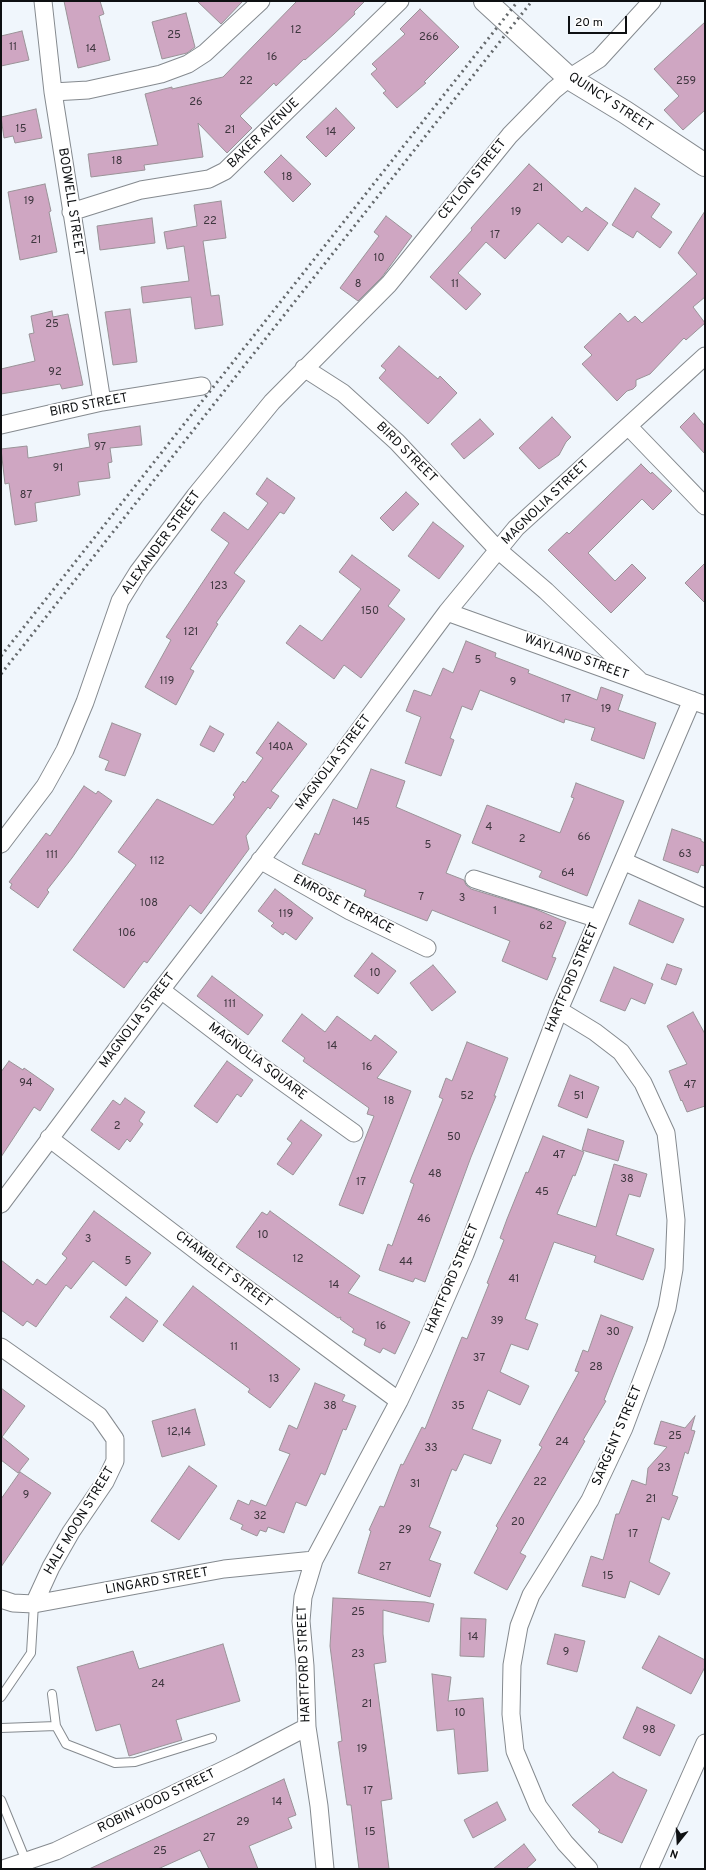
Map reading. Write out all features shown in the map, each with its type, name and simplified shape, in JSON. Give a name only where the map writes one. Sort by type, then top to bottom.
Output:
[{"type":"main road","name":"QUINCY STREET","points":[[485,1],[569,78],[625,112],[705,165]]},
{"type":"street","name":"BODWELL STREET","points":[[43,1],[53,92],[102,402]]},
{"type":"street","points":[[53,92],[88,90],[161,74],[188,64],[205,53],[261,1]]},
{"type":"street","name":"BAKER AVENUE","points":[[71,212],[141,190],[209,179],[225,171],[400,1]]},
{"type":"street","name":"CEYLON STREET","points":[[304,368],[342,333],[389,284],[510,134],[548,95],[569,78],[599,59],[652,1]]},
{"type":"street","name":"MAGNOLIA STREET","points":[[1,1204],[49,1138],[320,782],[447,612],[516,528],[705,356]]},
{"type":"street","name":"BIRD STREET","points":[[304,368],[343,393],[397,442],[498,550],[546,591],[639,680]]},
{"type":"street","name":"ALEXANDER STREET","points":[[1,844],[45,786],[65,750],[85,702],[120,601],[138,572],[195,496],[272,402],[304,368]]},
{"type":"street","name":"BIRD STREET","points":[[1,425],[102,402],[202,386]]},
{"type":"street","points":[[628,426],[705,506]]},
{"type":"street","name":"WAYLAND STREET","points":[[447,612],[698,702]]},
{"type":"street","name":"HARTFORD STREET","points":[[325,1869],[319,1806],[307,1727],[305,1666],[301,1621],[303,1597],[314,1560],[399,1401],[465,1254],[559,1010],[623,861],[698,702]]},
{"type":"street","name":"EMROSE TERRACE","points":[[260,860],[350,911],[427,948]]},
{"type":"street","points":[[623,861],[705,898]]},
{"type":"street","points":[[474,879],[598,919]]},
{"type":"street","name":"MAGNOLIA SQUARE","points":[[161,990],[254,1062],[354,1133]]},
{"type":"street","name":"SARGENT STREET","points":[[559,1010],[596,1032],[621,1052],[643,1083],[666,1133],[676,1220],[674,1269],[667,1308],[624,1428],[590,1500],[531,1595],[519,1626],[512,1665],[511,1714],[515,1751],[538,1806],[565,1843],[589,1869]]},
{"type":"street","name":"CHAMBLET STREET","points":[[49,1138],[215,1265],[399,1401]]},
{"type":"street","name":"HALF MOON STREET","points":[[1,1347],[99,1416],[115,1439],[115,1461],[105,1482],[71,1532],[51,1567],[34,1604]]},
{"type":"street","name":"LINGARD STREET","points":[[1,1599],[13,1603],[34,1604],[224,1569],[314,1560]]},
{"type":"street","name":"ROBIN HOOD STREET","points":[[3,1869],[56,1851],[120,1821],[307,1727]]},
{"type":"street","points":[[649,1869],[705,1743]]},
{"type":"lane","points":[[1,1697],[31,1653],[34,1604]]},
{"type":"lane","points":[[52,1694],[56,1726],[66,1744],[115,1763],[135,1762],[212,1738]]},
{"type":"lane","points":[[1,1728],[56,1726]]},
{"type":"lane","points":[[1,1800],[26,1861]]},
{"type":"building","points":[[64,1],[100,1],[104,14],[99,16],[110,60],[78,68]]},
{"type":"building","points":[[197,1],[243,1],[221,24]]},
{"type":"building","points":[[297,1],[365,1],[354,12],[355,14],[334,34],[305,60],[304,59],[276,86],[274,83],[240,116],[252,128],[227,153],[198,123],[203,157],[144,165],[145,170],[91,177],[88,154],[158,145],[145,94],[223,77]]},
{"type":"building","points":[[420,9],[459,47],[424,82],[426,83],[397,108],[383,93],[386,91],[371,74],[377,69],[372,64],[405,34],[400,29]]},
{"type":"building","points":[[186,13],[195,47],[187,53],[162,59],[152,22]]},
{"type":"building","points":[[705,22],[705,110],[683,130],[664,110],[679,96],[654,69]]},
{"type":"building","points":[[22,31],[29,60],[1,66],[1,36]]},
{"type":"building","points":[[336,108],[355,128],[326,157],[306,137]]},
{"type":"building","points":[[36,109],[42,138],[15,143],[13,136],[4,138],[1,117]]},
{"type":"building","points":[[281,155],[311,184],[293,202],[264,172]]},
{"type":"building","points":[[529,164],[582,212],[586,207],[608,223],[588,251],[568,236],[562,243],[538,223],[505,259],[486,242],[458,273],[481,294],[466,310],[430,277],[472,230],[471,228]]},
{"type":"building","points":[[45,184],[51,211],[49,212],[57,252],[20,260],[8,192]]},
{"type":"building","points":[[635,188],[660,204],[651,217],[672,232],[660,248],[637,231],[633,238],[612,225]]},
{"type":"building","points":[[221,201],[226,238],[203,241],[211,296],[219,295],[223,325],[195,329],[191,297],[143,303],[141,287],[189,281],[184,246],[167,249],[164,232],[197,226],[194,205]]},
{"type":"building","points":[[705,211],[705,297],[693,307],[705,323],[686,340],[684,338],[650,374],[636,380],[636,386],[627,391],[617,401],[582,364],[592,355],[584,347],[620,313],[628,322],[635,316],[642,323],[697,274],[678,253]]},
{"type":"building","points":[[386,216],[412,236],[382,277],[358,301],[340,288],[379,236],[374,232]]},
{"type":"building","points":[[152,218],[155,243],[100,250],[97,226]]},
{"type":"building","points":[[130,309],[137,362],[113,365],[105,312]]},
{"type":"building","points":[[52,311],[53,317],[68,314],[83,385],[62,389],[60,384],[1,394],[1,369],[35,361],[29,334],[34,333],[31,316]]},
{"type":"building","points":[[399,346],[438,379],[440,376],[457,393],[428,424],[379,378],[386,370],[381,366]]},
{"type":"building","points":[[694,413],[705,426],[705,454],[680,427]]},
{"type":"building","points":[[552,417],[571,437],[566,442],[559,455],[539,469],[519,448]]},
{"type":"building","points":[[480,419],[494,434],[464,459],[451,444]]},
{"type":"building","points":[[140,426],[142,445],[110,448],[112,462],[108,463],[110,478],[78,482],[80,495],[35,503],[37,521],[15,525],[9,483],[5,484],[1,449],[27,446],[28,458],[90,447],[88,434]]},
{"type":"building","points":[[641,464],[672,491],[653,510],[642,499],[588,553],[615,581],[632,564],[646,578],[611,613],[548,550],[567,532],[569,534]]},
{"type":"building","points":[[267,478],[295,498],[284,514],[280,512],[234,573],[245,581],[216,623],[218,624],[190,669],[194,671],[176,705],[145,687],[171,640],[166,637],[229,543],[211,530],[224,512],[248,530],[268,503],[256,494]]},
{"type":"building","points":[[406,492],[419,504],[393,531],[380,518]]},
{"type":"building","points":[[433,522],[464,546],[439,579],[408,556]]},
{"type":"building","points":[[352,555],[400,590],[388,606],[405,619],[361,678],[344,665],[334,679],[286,643],[300,625],[322,641],[361,589],[339,572]]},
{"type":"building","points":[[705,563],[705,603],[685,583]]},
{"type":"building","points":[[466,641],[496,653],[495,657],[529,670],[528,673],[597,700],[601,687],[623,695],[618,710],[656,723],[644,759],[591,740],[595,728],[565,719],[564,723],[480,690],[472,710],[462,706],[450,738],[454,740],[441,776],[405,763],[421,717],[406,711],[414,690],[431,696],[443,668],[453,673]]},
{"type":"building","points":[[278,722],[307,744],[271,791],[279,796],[270,809],[268,807],[246,836],[249,849],[201,914],[190,905],[147,963],[144,961],[124,988],[73,950],[136,865],[118,852],[157,799],[213,825],[235,797],[233,795],[243,781],[245,783],[263,758],[256,753]]},
{"type":"building","points":[[112,723],[141,734],[125,776],[105,770],[109,761],[99,757]]},
{"type":"building","points":[[210,726],[224,734],[214,752],[200,745]]},
{"type":"building","points":[[371,769],[405,781],[396,807],[461,835],[446,873],[464,880],[466,885],[471,889],[533,908],[566,922],[552,957],[556,958],[547,980],[502,961],[510,941],[432,910],[427,921],[364,896],[366,890],[302,864],[315,833],[319,835],[333,799],[357,809]]},
{"type":"building","points":[[576,783],[624,801],[587,896],[539,877],[542,871],[472,843],[487,805],[560,833],[574,798],[571,797]]},
{"type":"building","points":[[84,786],[96,794],[98,791],[112,801],[72,858],[47,890],[49,892],[38,908],[10,888],[12,884],[9,882],[46,833],[50,836]]},
{"type":"building","points":[[672,829],[701,839],[701,841],[705,843],[705,866],[701,865],[698,873],[663,860]]},
{"type":"building","points":[[275,889],[313,918],[296,940],[285,932],[283,935],[271,926],[274,923],[258,911]]},
{"type":"building","points":[[639,900],[684,919],[673,943],[629,924]]},
{"type":"building","points":[[372,953],[396,971],[378,994],[354,976]]},
{"type":"building","points":[[667,964],[682,969],[676,985],[661,979]]},
{"type":"building","points":[[433,965],[456,992],[432,1011],[410,983]]},
{"type":"building","points":[[614,967],[653,984],[645,1004],[631,998],[625,1011],[600,1001]]},
{"type":"building","points":[[212,976],[263,1015],[248,1035],[197,996]]},
{"type":"building","points":[[693,1012],[705,1034],[705,1106],[687,1112],[669,1071],[687,1064],[667,1026]]},
{"type":"building","points":[[302,1014],[325,1032],[337,1016],[371,1041],[375,1035],[397,1052],[377,1078],[411,1091],[363,1214],[339,1205],[374,1116],[367,1114],[369,1108],[303,1061],[305,1058],[282,1041]]},
{"type":"building","points":[[467,1042],[508,1058],[494,1096],[496,1096],[471,1157],[425,1282],[415,1278],[413,1282],[379,1270],[388,1244],[392,1246],[414,1184],[410,1182],[443,1099],[439,1097],[446,1078],[452,1081]]},
{"type":"building","points":[[9,1061],[23,1070],[24,1068],[54,1089],[40,1111],[34,1107],[1,1157],[1,1072]]},
{"type":"building","points":[[227,1061],[253,1080],[241,1097],[237,1094],[217,1123],[194,1106]]},
{"type":"building","points":[[570,1075],[599,1087],[587,1118],[558,1106]]},
{"type":"building","points":[[125,1098],[145,1112],[139,1121],[143,1124],[130,1142],[127,1139],[119,1150],[91,1130],[113,1100],[120,1105]]},
{"type":"building","points":[[301,1120],[322,1135],[293,1175],[277,1164],[292,1143],[287,1139]]},
{"type":"building","points":[[588,1129],[624,1141],[618,1161],[582,1150]]},
{"type":"building","points":[[543,1136],[584,1152],[575,1176],[573,1175],[557,1214],[596,1227],[614,1164],[647,1174],[640,1197],[629,1194],[616,1235],[654,1249],[643,1280],[594,1262],[596,1256],[554,1242],[525,1319],[538,1324],[528,1350],[511,1344],[500,1372],[529,1386],[520,1405],[488,1390],[472,1429],[501,1440],[491,1464],[464,1454],[456,1471],[452,1469],[429,1527],[441,1532],[429,1560],[441,1564],[430,1597],[358,1573],[371,1531],[369,1530],[380,1506],[384,1507],[401,1464],[403,1465],[422,1427],[425,1429],[462,1337],[467,1339],[489,1284],[487,1283],[504,1240],[500,1238],[507,1219],[526,1172],[528,1173]]},
{"type":"building","points":[[94,1211],[151,1253],[126,1286],[93,1261],[71,1289],[66,1285],[36,1327],[27,1321],[23,1326],[1,1310],[1,1260],[33,1285],[37,1279],[46,1285],[67,1258],[62,1254]]},
{"type":"building","points":[[270,1211],[360,1276],[348,1293],[410,1322],[395,1354],[383,1348],[380,1353],[364,1345],[366,1339],[352,1332],[354,1329],[340,1319],[341,1317],[338,1318],[236,1247],[262,1212],[267,1215]]},
{"type":"building","points":[[193,1286],[300,1369],[270,1408],[248,1392],[250,1389],[163,1325]]},
{"type":"building","points":[[126,1297],[158,1321],[143,1342],[110,1317]]},
{"type":"building","points":[[601,1315],[633,1327],[604,1400],[606,1401],[583,1440],[585,1441],[520,1553],[526,1556],[507,1590],[474,1573],[498,1528],[496,1526],[542,1447],[539,1445],[579,1372],[575,1371],[583,1350],[588,1352]]},
{"type":"building","points":[[315,1383],[345,1395],[342,1401],[356,1406],[346,1430],[343,1429],[325,1475],[321,1473],[306,1506],[296,1502],[284,1533],[268,1527],[266,1532],[260,1530],[257,1536],[241,1529],[243,1525],[230,1519],[238,1500],[249,1505],[251,1500],[266,1506],[290,1454],[279,1450],[289,1425],[297,1429]]},
{"type":"building","points":[[1,1388],[25,1406],[2,1437],[29,1459],[18,1473],[1,1460]]},
{"type":"building","points":[[195,1409],[205,1445],[162,1457],[152,1421]]},
{"type":"building","points":[[695,1416],[691,1430],[695,1431],[688,1454],[685,1452],[672,1495],[678,1497],[669,1520],[662,1517],[649,1562],[670,1573],[659,1595],[630,1581],[625,1598],[582,1586],[591,1556],[603,1560],[616,1514],[619,1514],[632,1480],[646,1485],[648,1468],[667,1447],[654,1444],[661,1421],[685,1428]]},
{"type":"building","points":[[189,1466],[217,1486],[179,1540],[151,1521]]},
{"type":"building","points":[[20,1472],[51,1493],[1,1567],[1,1499]]},
{"type":"building","points":[[333,1598],[425,1602],[434,1604],[429,1622],[383,1610],[383,1634],[386,1662],[374,1664],[392,1799],[381,1801],[389,1869],[359,1869],[351,1805],[347,1805],[338,1742],[342,1741],[330,1646]]},
{"type":"building","points":[[461,1618],[486,1619],[484,1657],[460,1656]]},
{"type":"building","points":[[555,1634],[585,1641],[577,1672],[547,1664]]},
{"type":"building","points":[[659,1636],[705,1660],[705,1667],[691,1694],[642,1668]]},
{"type":"building","points":[[223,1644],[240,1701],[176,1720],[182,1740],[129,1756],[120,1724],[96,1731],[77,1667],[133,1651],[139,1669]]},
{"type":"building","points":[[432,1674],[451,1677],[448,1701],[483,1698],[488,1771],[458,1774],[454,1729],[437,1731]]},
{"type":"building","points":[[637,1707],[675,1725],[660,1756],[623,1738]]},
{"type":"building","points":[[613,1772],[619,1777],[647,1790],[622,1843],[598,1832],[600,1830],[572,1805]]},
{"type":"building","points":[[284,1779],[296,1815],[288,1818],[292,1828],[249,1846],[258,1869],[209,1869],[200,1850],[158,1869],[89,1869]]},
{"type":"building","points":[[497,1802],[506,1820],[473,1838],[464,1820]]},
{"type":"building","points":[[524,1844],[536,1860],[526,1869],[493,1869]]},
{"type":"railway","points":[[1,656],[518,1]]},
{"type":"railway","points":[[1,674],[532,1]]}]
